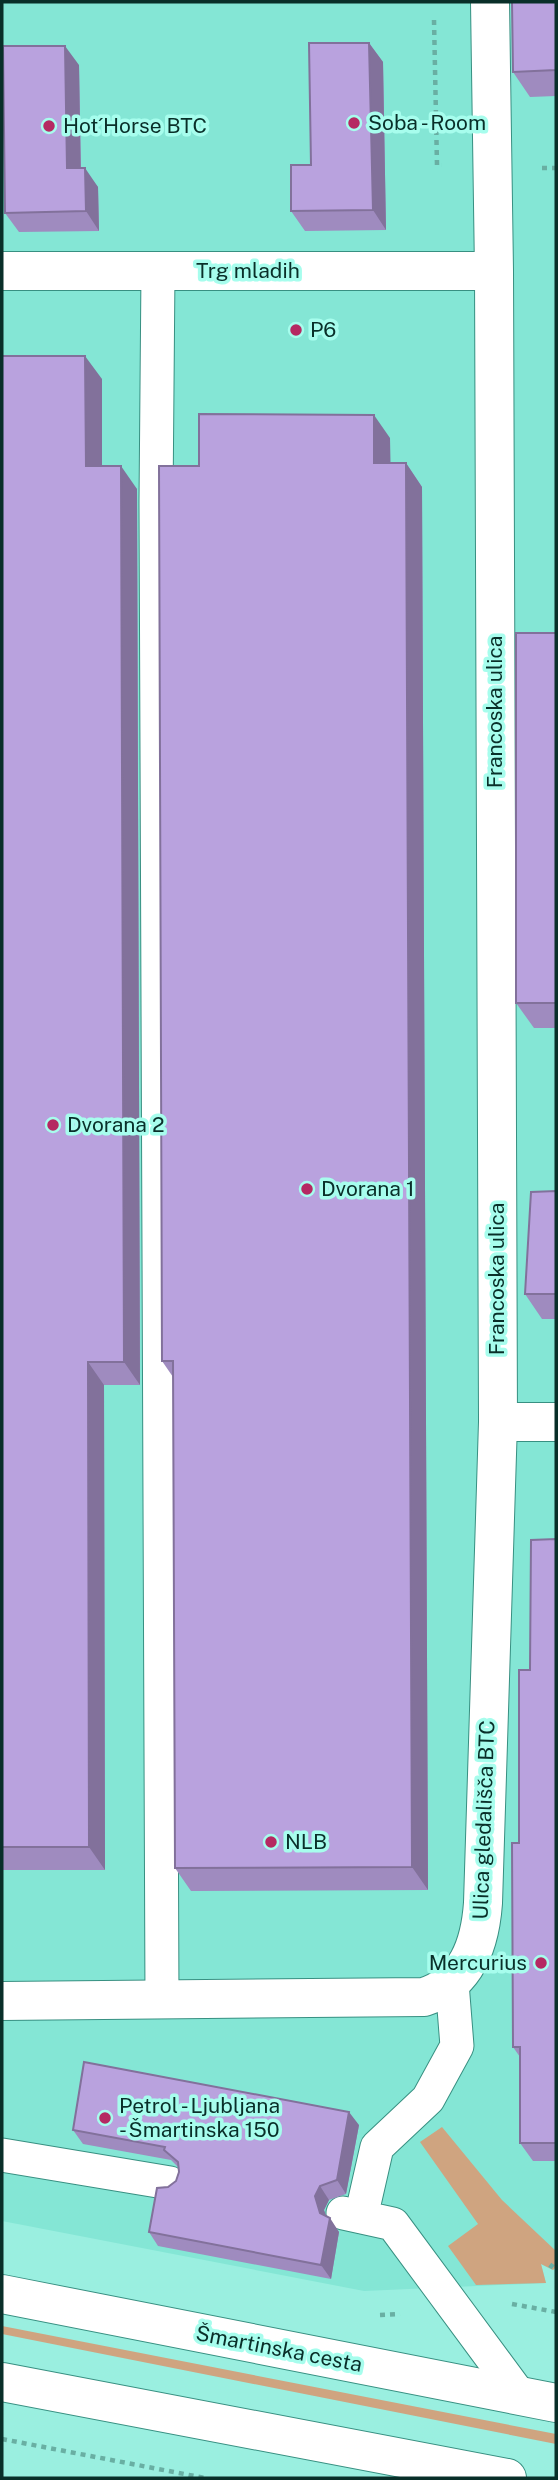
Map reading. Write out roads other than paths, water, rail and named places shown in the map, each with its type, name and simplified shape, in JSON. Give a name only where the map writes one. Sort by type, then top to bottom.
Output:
[{"type":"street","name":"Francoska ulica","points":[[489,2],[494,271],[498,1422]]},
{"type":"street","name":"Trg mladih","points":[[2,271],[494,271]]},
{"type":"street","points":[[498,1422],[556,1422]]},
{"type":"street","name":"Ulica gledališča BTC","points":[[452,1983],[468,1964],[481,1918],[498,1422]]},
{"type":"street","points":[[2,2001],[401,1999],[431,1995],[452,1983]]},
{"type":"street","name":"Šmartinska cesta","points":[[2,2294],[538,2400]]},
{"type":"street","points":[[2,2382],[507,2478]]},
{"type":"lane","points":[[158,271],[156,502],[162,2000]]},
{"type":"lane","points":[[452,1983],[457,2046],[428,2099],[377,2147],[352,2215],[393,2224],[538,2400]]},
{"type":"lane","points":[[2,2155],[170,2183]]},
{"type":"place","name":"Soba - Room","points":[[354,123]]},
{"type":"place","name":"Hot´Horse BTC","points":[[49,126]]},
{"type":"place","name":"P6","points":[[296,330]]},
{"type":"place","name":"Dvorana 2","points":[[53,1125]]},
{"type":"place","name":"Dvorana 1","points":[[307,1189]]},
{"type":"place","name":"NLB","points":[[271,1842]]},
{"type":"place","name":"Mercurius","points":[[541,1963]]},
{"type":"place","name":"Petrol - Ljubljana - Šmartinska 150","points":[[105,2118]]}]
